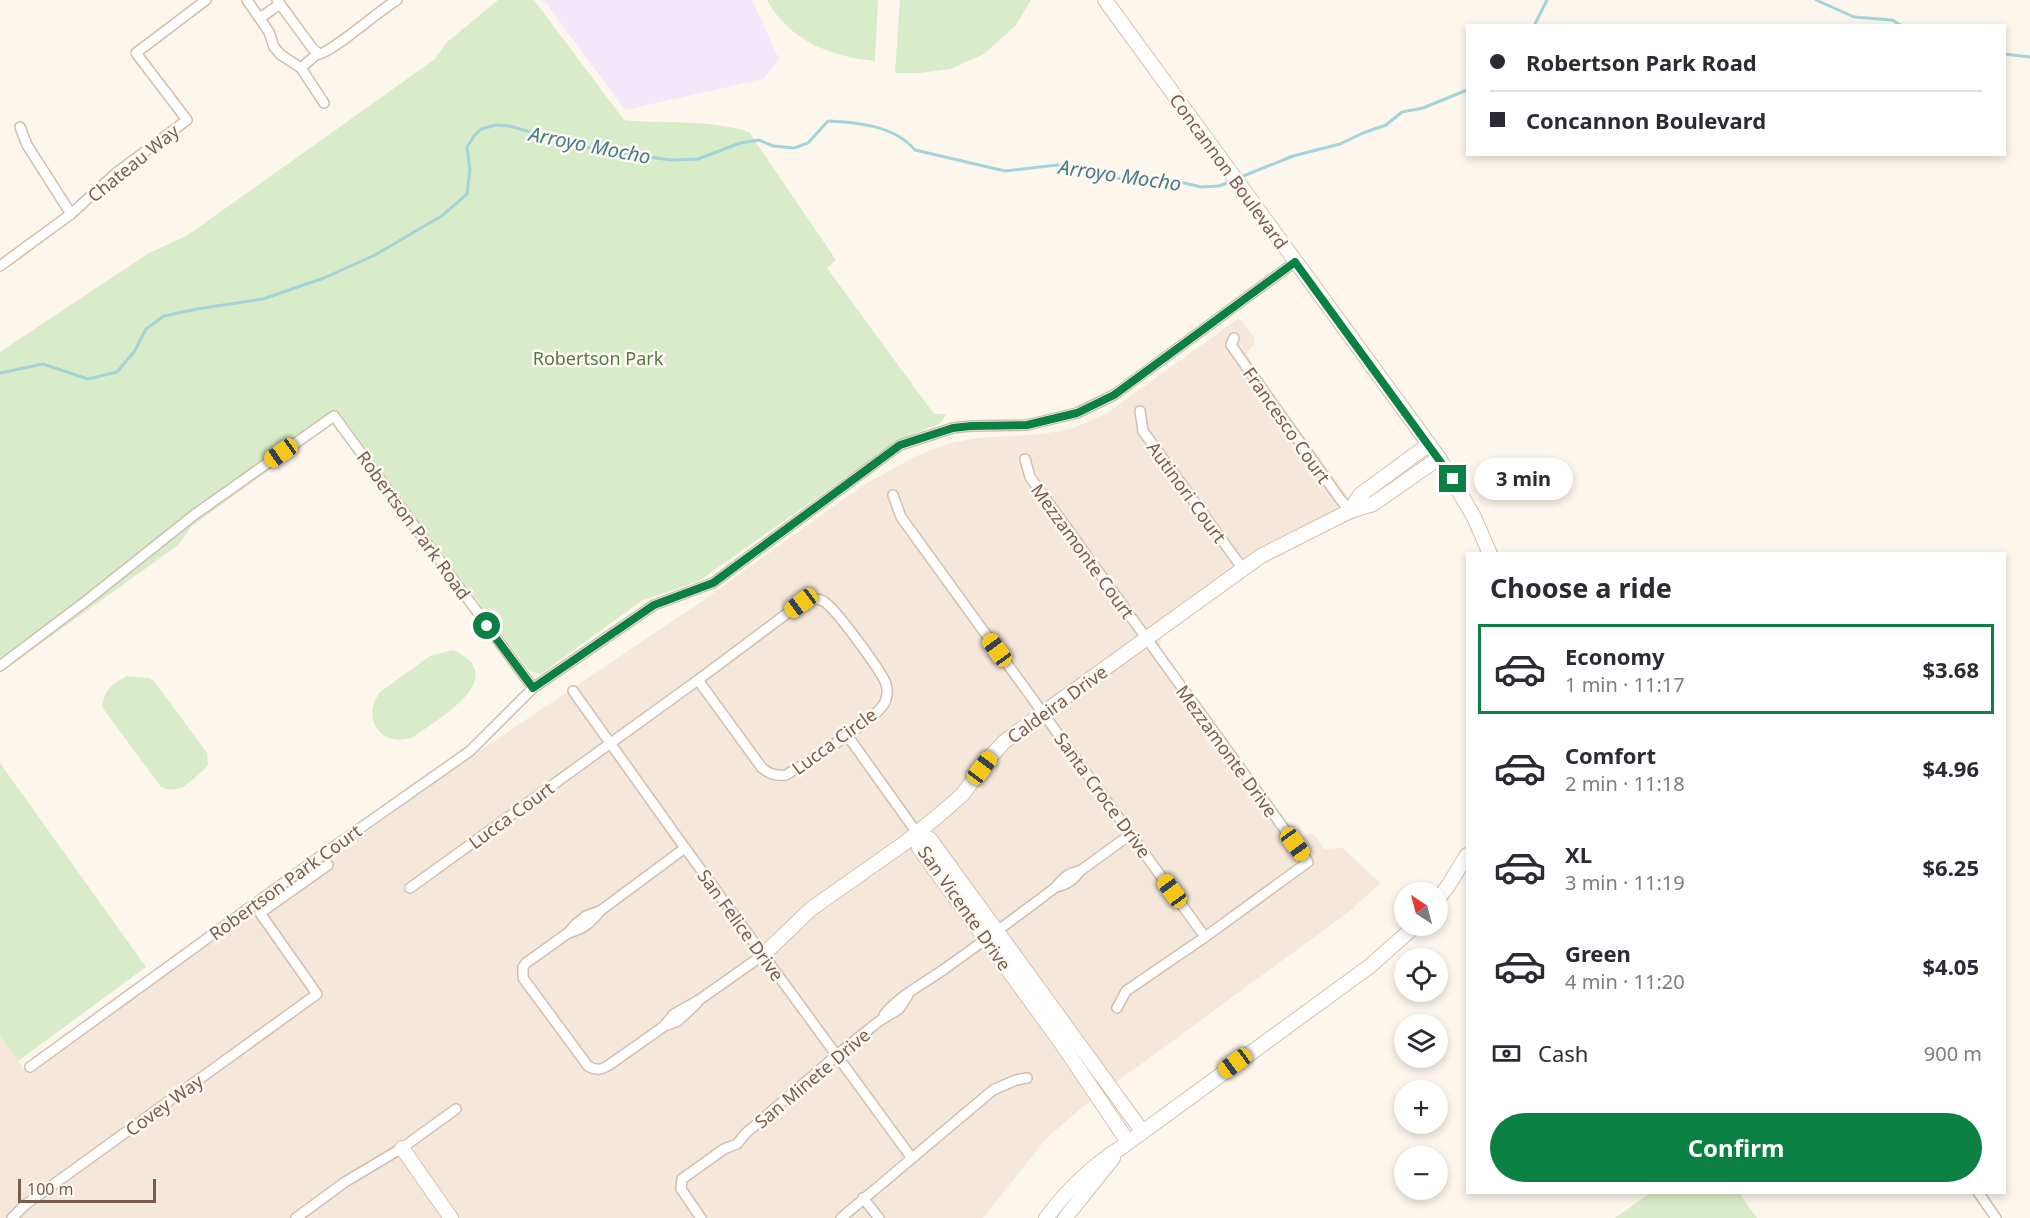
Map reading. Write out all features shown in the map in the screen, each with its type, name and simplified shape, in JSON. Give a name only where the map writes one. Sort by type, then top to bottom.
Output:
[{"type":"street","name":"Chateau Way","points":[[0,267],[71,214],[116,173],[187,120],[136,53],[206,0]]},
{"type":"street","points":[[247,0],[269,32],[274,47],[301,68],[324,102]]},
{"type":"street","points":[[301,68],[318,53],[323,54],[328,51],[368,19],[397,0]]},
{"type":"street","name":"Concannon Boulevard","points":[[1105,0],[1439,458],[1474,517],[1489,552]]},
{"type":"street","points":[[260,18],[279,2],[318,53]]},
{"type":"street","points":[[20,127],[27,145],[71,214]]},
{"type":"street","points":[[533,688],[654,605],[713,583],[900,445],[953,428],[1027,425],[1077,413],[1114,395],[1295,262]]},
{"type":"street","name":"Francesco Court","points":[[1234,338],[1231,345],[1350,511]]},
{"type":"street","name":"Autinori Court","points":[[1140,411],[1143,430],[1243,569]]},
{"type":"street","name":"Robertson Park Road","points":[[0,666],[194,515],[334,416],[533,688]]},
{"type":"street","name":"Caldeira Drive","points":[[1350,511],[1360,495],[1428,445]]},
{"type":"street","name":"Caldeira Drive","points":[[763,955],[811,909],[917,833],[962,795],[992,754],[1004,742],[1043,713],[1243,569],[1286,542],[1350,511],[1373,504],[1439,458]]},
{"type":"street","name":"Mezzamonte Court","points":[[1025,459],[1030,477],[1146,640]]},
{"type":"street","name":"Santa Croce Drive","points":[[893,495],[901,517],[1205,937]]},
{"type":"street","name":"Lucca Circle","points":[[611,743],[801,603],[810,600],[820,600],[832,608],[881,675],[887,689],[884,704],[878,712],[786,776],[769,774],[762,768],[698,680]]},
{"type":"street","name":"Mezzamonte Drive","points":[[1146,640],[1308,862],[1205,937]]},
{"type":"street","name":"Robertson Park Court","points":[[30,1067],[322,855],[471,751],[533,688]]},
{"type":"street","name":"San Felice Drive","points":[[573,691],[911,1157]]},
{"type":"street","points":[[847,735],[917,833]]},
{"type":"street","name":"Lucca Court","points":[[410,888],[611,743]]},
{"type":"street","name":"San Vicente Drive","points":[[917,833],[919,848],[991,935],[1142,1131]]},
{"type":"street","name":"San Minete Drive","points":[[701,1218],[680,1184],[686,1176],[724,1149],[732,1138],[745,1134],[837,1055],[878,1022],[899,1009],[908,995],[1056,887],[1070,873],[1080,871],[1131,834]]},
{"type":"street","points":[[685,848],[600,911],[586,916],[568,933],[526,963],[523,967],[523,978],[588,1066],[595,1070],[602,1070],[663,1027],[678,1021],[699,1000],[763,955]]},
{"type":"street","points":[[1448,886],[1466,857]]},
{"type":"street","name":"Covey Way","points":[[12,1218],[25,1205],[317,994],[260,913],[328,865]]},
{"type":"street","name":"San Vicente Drive","points":[[991,935],[1125,1144]]},
{"type":"street","points":[[1046,1218],[1077,1182],[1101,1160],[1370,966],[1404,936]]},
{"type":"street","points":[[1117,1008],[1126,991],[1205,937]]},
{"type":"street","points":[[841,1218],[993,1090],[1027,1078]]},
{"type":"street","points":[[296,1218],[345,1182],[402,1148],[456,1109]]},
{"type":"street","points":[[1065,1218],[1125,1144]]},
{"type":"street","points":[[402,1148],[451,1218]]},
{"type":"street","points":[[1979,1194],[1996,1218]]},
{"type":"street","points":[[863,1198],[879,1218]]},
{"type":"shaded area","points":[[544,0],[752,0],[779,59],[763,79],[625,110]]},
{"type":"shaded area","points":[[1239,318],[1254,337],[1254,344],[1247,353],[1251,363],[1362,516],[1295,543],[1266,559],[1166,631],[1161,638],[1160,647],[1164,657],[1294,834],[1301,837],[1313,833],[1324,849],[1343,848],[1380,883],[1350,911],[1081,1108],[1046,1139],[983,1218],[0,1218],[0,1036],[26,1072],[237,925],[234,921],[321,858],[325,863],[435,781],[698,604],[862,486],[914,457],[946,444],[977,438],[1043,434],[1074,428],[1107,413]]},
{"type":"green space","name":"Robertson Park","points":[[498,0],[534,0],[624,120],[718,125],[749,132],[836,260],[827,268],[934,414],[946,414],[941,423],[897,441],[699,581],[641,601],[541,674],[529,671],[342,417],[192,526],[178,545],[0,673],[0,352],[149,253],[188,235],[435,59],[446,43]]},
{"type":"green space","points":[[767,0],[878,0],[875,61],[843,56],[813,44],[787,26]]},
{"type":"green space","points":[[900,0],[1031,0],[1016,25],[984,54],[951,69],[895,73]]},
{"type":"green space","points":[[453,650],[470,661],[476,672],[473,685],[465,697],[413,737],[402,740],[392,739],[377,729],[372,712],[374,702],[380,692],[430,656]]},
{"type":"green space","points":[[127,676],[149,678],[154,681],[207,753],[208,765],[182,788],[170,790],[161,787],[102,707],[110,688]]},
{"type":"green space","points":[[0,763],[146,967],[18,1061],[0,1036]]},
{"type":"green space","points":[[1649,1194],[1740,1194],[1757,1218],[1615,1218]]},
{"type":"waterway","name":"Arroyo Mocho","points":[[1535,24],[1547,0]]},
{"type":"waterway","name":"Arroyo Mocho","points":[[1816,0],[1854,17],[1892,20],[1899,24]]},
{"type":"waterway","name":"Arroyo Mocho","points":[[2006,54],[2030,57]]},
{"type":"waterway","name":"Arroyo Mocho","points":[[1241,177],[1293,156],[1340,144],[1386,125],[1402,112],[1423,108],[1466,90]]},
{"type":"waterway","name":"Arroyo Mocho","points":[[0,373],[43,364],[88,379],[117,372],[134,352],[146,329],[164,316],[263,299],[324,278],[375,255],[443,215],[467,194],[470,170],[467,147],[481,129],[496,125],[509,126],[605,152],[672,160],[698,159],[740,143],[759,140],[773,146],[794,148],[808,143],[828,121],[875,127],[897,135],[915,150],[1005,171],[1057,165],[1085,168],[1121,179],[1163,178],[1201,187],[1219,186],[1232,181]]},
{"type":"route","points":[[487,626],[533,688],[654,605],[713,583],[900,445],[953,428],[1027,425],[1077,413],[1114,395],[1295,262],[1453,479]]}]
